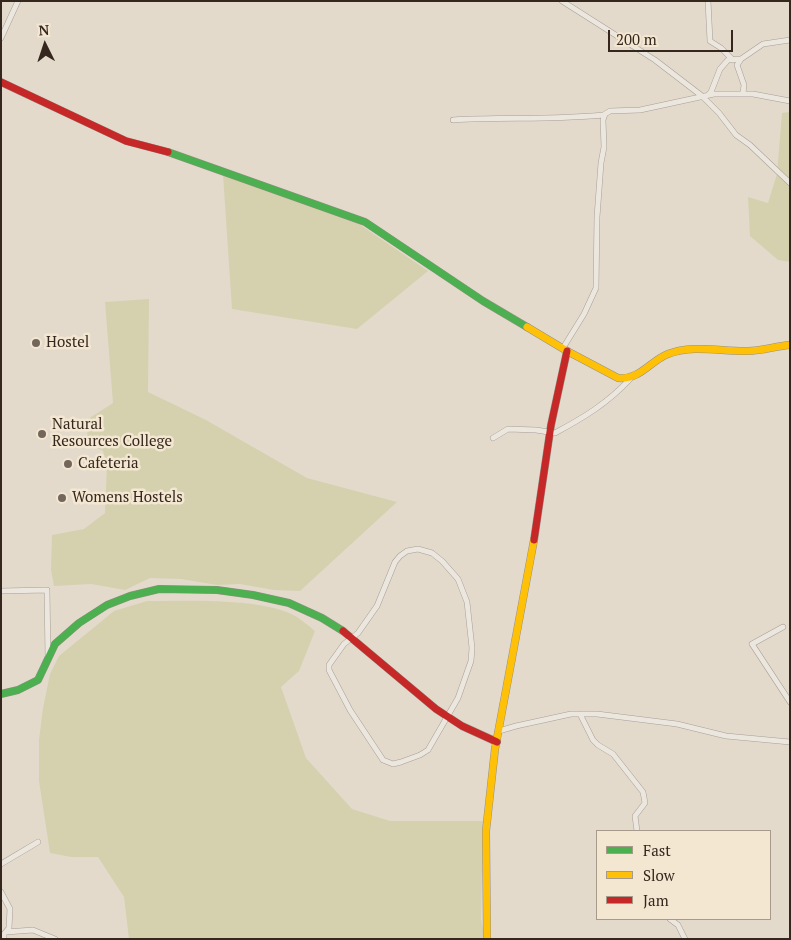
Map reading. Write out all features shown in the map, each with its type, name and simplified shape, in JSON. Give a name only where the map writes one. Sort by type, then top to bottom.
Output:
[{"type":"street","points":[[1,38],[18,1]]},
{"type":"street","points":[[562,1],[656,60],[702,96],[719,113],[736,135],[750,145],[790,184]]},
{"type":"street","points":[[708,1],[710,41],[734,60]]},
{"type":"street","points":[[708,95],[722,66],[728,60],[741,59],[763,44],[790,40]]},
{"type":"street","points":[[741,59],[738,65],[744,85],[743,93]]},
{"type":"street","points":[[1,82],[126,141],[170,152],[365,222],[483,301],[565,350],[618,378],[630,379]]},
{"type":"street","points":[[453,120],[491,118],[569,119],[603,115],[610,111],[640,110],[708,95],[743,93],[790,100]]},
{"type":"street","points":[[487,939],[486,831],[497,742],[540,506],[550,433],[565,350],[596,288],[597,217],[604,147],[603,115]]},
{"type":"street","points":[[493,438],[508,429],[536,430],[555,434],[592,412],[615,395],[630,379],[656,360],[672,353],[699,350],[759,350],[790,344]]},
{"type":"street","points":[[411,550],[424,550],[442,561],[458,579],[467,602],[472,648],[471,661],[462,686],[447,717],[431,745],[424,753],[412,759],[393,764],[383,760],[350,710],[328,665],[351,638],[358,633],[377,606],[395,562],[403,553],[411,550]]},
{"type":"street","points":[[1,694],[18,690],[38,680],[55,644],[95,611],[144,591],[172,588],[232,592],[289,603],[322,618],[351,638],[419,696],[447,717],[479,735],[497,742]]},
{"type":"street","points":[[1,591],[47,590],[48,658]]},
{"type":"street","points":[[784,626],[752,644],[790,702]]},
{"type":"street","points":[[499,731],[535,721],[580,714],[598,714],[677,724],[726,736],[790,742]]},
{"type":"street","points":[[580,714],[593,740],[598,746],[613,754],[642,792],[645,803],[635,816],[637,830]]},
{"type":"street","points":[[1,864],[38,842]]},
{"type":"street","points":[[1,892],[10,908],[9,928],[4,934],[4,939]]},
{"type":"street","points":[[671,920],[678,925],[685,939]]},
{"type":"street","points":[[6,932],[33,930],[55,939]]},
{"type":"shaded area","points":[[790,112],[790,262],[778,260],[750,236],[748,197],[768,203],[777,174],[782,113]]},
{"type":"shaded area","points":[[223,175],[356,222],[428,271],[357,329],[232,309]]},
{"type":"shaded area","points":[[149,299],[148,392],[206,420],[307,478],[397,502],[300,591],[274,590],[240,584],[217,585],[181,579],[150,578],[125,590],[91,584],[54,586],[51,570],[52,535],[84,529],[105,513],[107,464],[103,451],[87,442],[88,419],[113,403],[105,302]]},
{"type":"shaded area","points":[[147,601],[202,601],[265,606],[297,617],[315,631],[299,671],[281,687],[306,758],[352,809],[390,821],[483,821],[481,919],[485,939],[129,939],[124,897],[98,857],[71,857],[50,853],[39,781],[39,740],[50,674],[59,656],[114,611]]},
{"type":"traffic: fast","points":[[168,152],[365,222],[483,301],[527,327]]},
{"type":"traffic: fast","points":[[1,694],[18,690],[38,680],[55,644],[79,623],[107,605],[130,596],[159,589],[217,590],[289,603],[322,618],[343,631]]},
{"type":"traffic: slow","points":[[527,327],[618,378],[633,376],[668,354],[688,349],[753,351],[790,345]]},
{"type":"traffic: slow","points":[[487,939],[486,831],[495,749],[534,540]]},
{"type":"traffic: jam","points":[[1,82],[126,141],[168,152]]},
{"type":"traffic: jam","points":[[534,540],[551,425],[567,351]]},
{"type":"traffic: jam","points":[[343,631],[436,709],[462,726],[497,742]]},
{"type":"place","name":"Hostel","points":[[36,343]]},
{"type":"place","name":"Natural Resources College","points":[[42,434]]},
{"type":"place","name":"Cafeteria","points":[[68,464]]},
{"type":"place","name":"Womens Hostels","points":[[62,498]]}]
